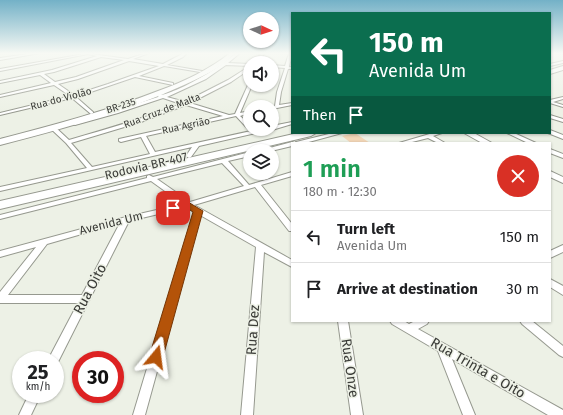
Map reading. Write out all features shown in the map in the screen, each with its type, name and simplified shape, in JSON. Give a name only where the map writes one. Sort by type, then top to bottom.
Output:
[{"type":"highway","name":"Rodovia BR-407","points":[[279,131],[291,130]]},
{"type":"highway","name":"Rodovia BR-407","points":[[0,204],[147,175],[307,134]]},
{"type":"highway","name":"Rodovia BR-407","points":[[0,200],[189,156],[243,136]]},
{"type":"main road","name":"BR-235","points":[[0,138],[91,113],[143,96],[197,72]]},
{"type":"main road","name":"BR-235","points":[[0,142],[54,128],[159,95],[202,72]]},
{"type":"street","points":[[0,82],[45,72]]},
{"type":"street","points":[[0,96],[56,84],[96,72]]},
{"type":"street","name":"Rua do Violão","points":[[0,114],[73,96],[145,72]]},
{"type":"street","name":"Rua Cruz de Malta","points":[[68,142],[130,124],[186,104],[228,83],[242,72]]},
{"type":"street","points":[[276,100],[285,72]]},
{"type":"street","points":[[40,74],[73,96],[91,113]]},
{"type":"street","points":[[135,76],[172,84]]},
{"type":"street","points":[[243,121],[237,115],[247,92]]},
{"type":"street","points":[[159,95],[229,117]]},
{"type":"street","points":[[551,102],[563,98]]},
{"type":"street","points":[[551,102],[563,106]]},
{"type":"street","points":[[279,107],[291,104]]},
{"type":"street","name":"Rua Agrião","points":[[121,140],[243,114]]},
{"type":"street","points":[[551,116],[563,121]]},
{"type":"street","points":[[279,126],[291,123]]},
{"type":"street","points":[[54,128],[90,168]]},
{"type":"street","points":[[551,132],[563,137]]},
{"type":"street","points":[[0,189],[243,134]]},
{"type":"street","points":[[302,142],[335,134]]},
{"type":"street","points":[[406,142],[436,134]]},
{"type":"street","points":[[470,134],[486,142]]},
{"type":"street","points":[[512,134],[531,142]]},
{"type":"street","points":[[143,135],[153,154]]},
{"type":"street","points":[[429,136],[440,142]]},
{"type":"street","points":[[189,156],[198,144]]},
{"type":"street","points":[[279,147],[291,144]]},
{"type":"street","points":[[551,151],[563,156]]},
{"type":"street","points":[[0,217],[147,175],[224,161],[243,156]]},
{"type":"street","points":[[224,161],[248,187]]},
{"type":"street","name":"Avenida Um","points":[[0,254],[126,219],[188,204],[291,174]]},
{"type":"street","points":[[551,174],[563,180]]},
{"type":"street","points":[[147,175],[198,211],[291,263]]},
{"type":"street","points":[[257,185],[291,228]]},
{"type":"street","points":[[139,415],[198,211]]},
{"type":"street","name":"Rua Oito","points":[[58,351],[126,219]]},
{"type":"street","points":[[0,299],[45,241]]},
{"type":"street","name":"Rua Dez","points":[[247,415],[260,246]]},
{"type":"street","points":[[551,254],[563,248]]},
{"type":"street","points":[[551,283],[563,291]]},
{"type":"street","points":[[0,299],[85,298]]},
{"type":"street","name":"Rua Onze","points":[[343,322],[357,415]]},
{"type":"street","name":"Rua Trinta e Oito","points":[[398,322],[560,415]]},
{"type":"street","points":[[409,328],[422,322]]},
{"type":"street","points":[[526,322],[563,352]]},
{"type":"street","points":[[442,347],[469,415]]},
{"type":"street","points":[[24,415],[30,403]]},
{"type":"shaded area","points":[[356,134],[368,142],[350,142],[342,136]]},
{"type":"route","points":[[156,357],[198,211],[188,204],[173,208]]}]
